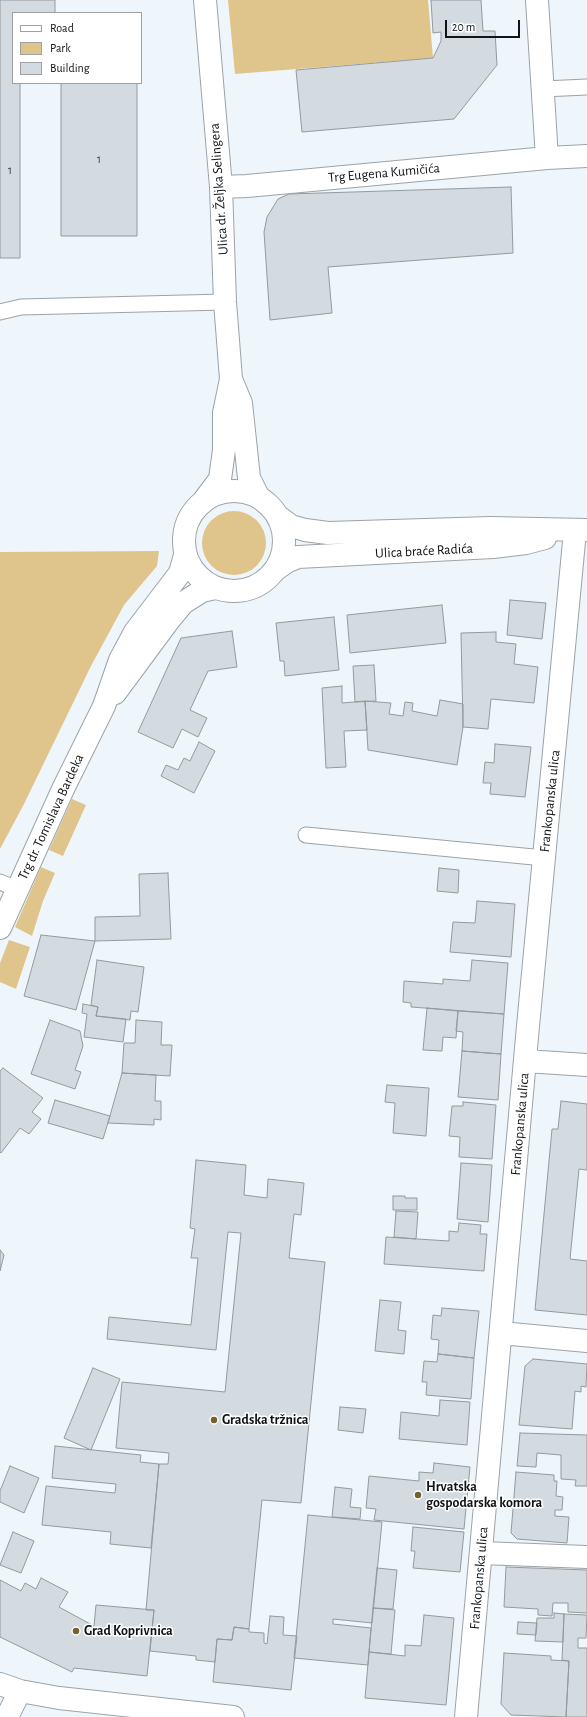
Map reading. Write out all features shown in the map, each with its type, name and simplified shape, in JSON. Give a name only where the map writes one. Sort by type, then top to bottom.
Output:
[{"type":"street","name":"Ulica dr. Željka Selingera","points":[[205,0],[221,187],[225,302],[231,379],[224,413],[224,450],[220,479],[205,499]]},
{"type":"street","points":[[537,0],[547,158]]},
{"type":"street","name":"Trg Eugena Kumičića","points":[[221,187],[247,186],[547,158],[587,156]]},
{"type":"street","name":"Ulica dr. Željka Selingera","points":[[231,379],[241,403],[249,478],[258,496]]},
{"type":"street","points":[[231,490],[244,491],[258,496],[270,505],[279,517],[285,544],[282,558],[275,570],[263,582],[248,590],[231,592],[215,588],[202,580],[192,569],[185,555],[183,541],[190,516],[205,499],[217,493],[231,490]]},
{"type":"street","name":"Ulica braće Radića","points":[[279,517],[291,526],[305,530],[328,533],[490,528],[581,530]]},
{"type":"street","name":"Ulica braće Radića","points":[[275,570],[288,561],[298,557],[493,547],[526,543],[581,530]]},
{"type":"street","name":"Frankopanska ulica","points":[[466,1717],[544,858],[581,530]]},
{"type":"street","name":"Trg dr. Tomislava Bardeka","points":[[0,928],[9,886],[104,706],[120,660],[135,632],[180,573],[185,555]]},
{"type":"street","name":"Trg dr. Tomislava Bardeka","points":[[104,706],[183,603],[202,591],[215,588]]},
{"type":"street","points":[[525,1061],[587,1066]]},
{"type":"street","points":[[501,1333],[587,1341]]},
{"type":"street","points":[[481,1553],[587,1557]]},
{"type":"street","points":[[7,1717],[10,1688],[59,1698],[233,1717]]},
{"type":"lane","points":[[543,89],[587,87]]},
{"type":"lane","points":[[0,312],[21,307],[225,302]]},
{"type":"lane","points":[[306,835],[544,858]]},
{"type":"green space","points":[[228,0],[428,0],[433,58],[235,74]]},
{"type":"green space","points":[[234,511],[252,517],[260,525],[266,543],[260,561],[252,569],[234,575],[216,569],[208,561],[202,543],[208,525],[216,517]]},
{"type":"green space","points":[[159,551],[157,566],[124,605],[91,666],[24,804],[0,849],[0,552]]},
{"type":"green space","points":[[72,799],[86,805],[63,856],[49,850]]},
{"type":"green space","points":[[41,867],[55,873],[43,901],[32,936],[15,927]]},
{"type":"green space","points":[[9,940],[30,947],[16,989],[0,982],[0,963]]},
{"type":"building","points":[[0,0],[55,0],[55,12],[12,12],[12,84],[20,84],[20,258],[0,258]]},
{"type":"building","points":[[431,0],[481,0],[483,31],[495,31],[497,65],[454,119],[302,132],[296,70],[433,58],[441,41],[441,32],[433,33]]},
{"type":"building","points":[[61,84],[137,84],[137,236],[61,236]]},
{"type":"building","points":[[511,187],[513,253],[328,267],[332,313],[270,320],[264,232],[267,217],[278,199],[289,194]]},
{"type":"building","points":[[510,600],[546,603],[542,639],[507,635]]},
{"type":"building","points":[[442,605],[446,643],[350,653],[347,615]]},
{"type":"building","points":[[334,617],[339,670],[285,676],[284,661],[280,661],[276,623]]},
{"type":"building","points":[[232,631],[237,667],[208,671],[190,710],[207,718],[198,737],[182,729],[173,748],[138,732],[181,638]]},
{"type":"building","points":[[496,632],[496,642],[516,644],[514,664],[538,667],[534,703],[491,699],[488,729],[463,727],[461,633]]},
{"type":"building","points":[[374,665],[376,701],[355,702],[353,666]]},
{"type":"building","points":[[342,686],[342,703],[365,701],[367,730],[344,731],[346,767],[326,768],[322,688]]},
{"type":"building","points":[[440,700],[463,704],[463,727],[457,765],[368,750],[365,701],[391,703],[389,714],[403,716],[405,702],[413,703],[412,711],[437,716]]},
{"type":"building","points":[[199,742],[215,751],[194,793],[161,776],[166,765],[178,770],[184,758],[190,761]]},
{"type":"building","points":[[495,744],[531,747],[525,797],[490,794],[491,783],[483,783],[485,762],[494,763]]},
{"type":"building","points":[[439,868],[459,870],[458,893],[437,891]]},
{"type":"building","points":[[168,873],[171,939],[95,941],[95,917],[140,916],[139,874]]},
{"type":"building","points":[[477,901],[515,904],[511,957],[450,952],[453,922],[475,923]]},
{"type":"building","points":[[41,935],[95,941],[76,1010],[24,996]]},
{"type":"building","points":[[97,960],[144,967],[138,1012],[131,1011],[130,1020],[96,1016],[98,1007],[91,1005]]},
{"type":"building","points":[[472,960],[508,963],[504,1014],[411,1007],[411,1003],[403,1002],[404,981],[443,984],[443,979],[470,981]]},
{"type":"building","points":[[83,1004],[98,1007],[96,1016],[126,1019],[123,1042],[84,1037],[87,1014],[82,1013]]},
{"type":"building","points":[[427,1008],[458,1011],[456,1038],[443,1037],[442,1051],[423,1050]]},
{"type":"building","points":[[458,1011],[504,1014],[501,1054],[462,1051],[463,1032],[456,1031]]},
{"type":"building","points":[[50,1020],[80,1031],[83,1046],[75,1070],[81,1072],[75,1089],[31,1074]]},
{"type":"building","points":[[136,1020],[162,1022],[161,1045],[172,1045],[170,1076],[122,1073],[124,1043],[135,1043]]},
{"type":"building","points":[[462,1051],[501,1054],[498,1100],[458,1097]]},
{"type":"building","points":[[3,1068],[43,1098],[32,1112],[41,1119],[29,1134],[20,1128],[1,1153],[0,1071]]},
{"type":"building","points":[[122,1073],[156,1075],[155,1101],[161,1101],[161,1120],[154,1119],[154,1125],[108,1123]]},
{"type":"building","points":[[387,1085],[429,1088],[426,1136],[393,1133],[395,1103],[385,1102]]},
{"type":"building","points":[[55,1100],[110,1116],[103,1139],[48,1123]]},
{"type":"building","points":[[561,1101],[587,1104],[587,1170],[579,1169],[570,1259],[587,1261],[587,1315],[535,1310],[552,1129],[558,1129]]},
{"type":"building","points":[[463,1102],[496,1105],[492,1159],[459,1157],[460,1137],[449,1136],[452,1106],[463,1106]]},
{"type":"building","name":"Gradska tržnica","points":[[196,1160],[246,1165],[244,1195],[267,1198],[268,1179],[304,1183],[301,1215],[294,1214],[289,1258],[325,1262],[301,1503],[262,1500],[249,1629],[234,1627],[232,1640],[217,1639],[215,1662],[196,1660],[196,1656],[150,1651],[154,1610],[146,1610],[159,1464],[168,1464],[169,1453],[116,1448],[122,1382],[225,1392],[241,1233],[228,1232],[216,1350],[107,1339],[109,1317],[191,1325],[198,1258],[191,1258],[195,1229],[190,1228]]},
{"type":"building","points":[[461,1163],[492,1165],[488,1222],[457,1219]]},
{"type":"building","points":[[393,1196],[417,1198],[417,1210],[393,1210]]},
{"type":"building","points":[[396,1211],[418,1212],[416,1239],[394,1237]]},
{"type":"building","points":[[459,1223],[481,1225],[480,1234],[487,1234],[484,1271],[384,1264],[386,1237],[449,1241],[449,1231],[458,1232]]},
{"type":"building","points":[[0,1250],[4,1255],[0,1271]]},
{"type":"building","points":[[380,1300],[401,1302],[398,1330],[406,1331],[404,1354],[375,1351]]},
{"type":"building","points":[[442,1308],[479,1311],[474,1358],[438,1354],[439,1340],[431,1339],[433,1315],[441,1316]]},
{"type":"building","points":[[438,1354],[474,1358],[471,1399],[426,1395],[427,1382],[422,1382],[424,1361],[437,1362]]},
{"type":"building","points":[[533,1359],[587,1364],[586,1387],[581,1386],[581,1392],[575,1391],[572,1429],[519,1425],[525,1366]]},
{"type":"building","points":[[93,1368],[120,1379],[91,1450],[64,1438]]},
{"type":"building","points":[[440,1400],[470,1402],[467,1445],[399,1439],[401,1412],[439,1416]]},
{"type":"building","points":[[340,1407],[366,1409],[363,1433],[338,1430]]},
{"type":"building","points":[[520,1433],[587,1435],[587,1486],[575,1486],[576,1480],[561,1479],[561,1455],[537,1453],[536,1467],[517,1466]]},
{"type":"building","points":[[55,1446],[141,1455],[140,1462],[159,1464],[151,1548],[110,1544],[111,1532],[42,1525],[46,1486],[115,1493],[116,1484],[52,1478]]},
{"type":"building","name":"Hrvatska gospodarska komora","points":[[434,1463],[470,1467],[464,1529],[374,1520],[376,1509],[366,1508],[369,1476],[419,1481],[419,1472],[433,1473]]},
{"type":"building","points":[[10,1466],[39,1478],[24,1513],[0,1502],[0,1491]]},
{"type":"building","points":[[516,1472],[554,1475],[554,1481],[557,1481],[556,1496],[563,1497],[562,1510],[555,1510],[555,1516],[569,1517],[567,1543],[517,1539],[511,1533]]},
{"type":"building","points":[[335,1487],[352,1489],[350,1507],[361,1508],[360,1519],[332,1517]]},
{"type":"building","points":[[308,1515],[382,1522],[372,1623],[333,1619],[333,1624],[371,1628],[368,1665],[294,1658]]},
{"type":"building","points":[[413,1527],[464,1532],[460,1572],[413,1568],[415,1551],[411,1551]]},
{"type":"building","points":[[13,1532],[34,1541],[21,1573],[0,1565]]},
{"type":"building","points":[[506,1567],[587,1570],[587,1613],[568,1612],[568,1603],[553,1603],[552,1616],[538,1615],[538,1609],[504,1607]]},
{"type":"building","points":[[377,1568],[397,1570],[393,1609],[373,1608]]},
{"type":"building","name":"Grad Koprivnica","points":[[41,1578],[68,1592],[59,1607],[94,1626],[96,1605],[154,1610],[147,1676],[74,1668],[72,1672],[0,1637],[0,1580],[21,1591],[25,1583],[36,1589]]},
{"type":"building","points":[[373,1608],[395,1610],[391,1654],[369,1652]]},
{"type":"building","points":[[554,1613],[564,1614],[563,1642],[535,1641],[537,1618],[554,1618]]},
{"type":"building","points":[[564,1614],[587,1615],[586,1638],[578,1638],[578,1648],[587,1648],[587,1717],[566,1717],[569,1661],[562,1660]]},
{"type":"building","points":[[424,1615],[454,1618],[446,1705],[365,1698],[369,1652],[405,1656],[405,1645],[421,1646]]},
{"type":"building","points":[[270,1616],[284,1617],[283,1635],[297,1636],[291,1690],[213,1682],[217,1639],[232,1640],[234,1627],[249,1629],[249,1632],[264,1633],[264,1643],[267,1644]]},
{"type":"building","points":[[518,1622],[537,1623],[536,1635],[517,1634]]},
{"type":"building","points":[[504,1653],[551,1656],[551,1660],[569,1661],[566,1717],[511,1715],[501,1704]]},
{"type":"place","name":"Gradska tržnica","points":[[214,1420]]},
{"type":"place","name":"Hrvatska gospodarska komora","points":[[418,1495]]},
{"type":"place","name":"Grad Koprivnica","points":[[76,1631]]}]
